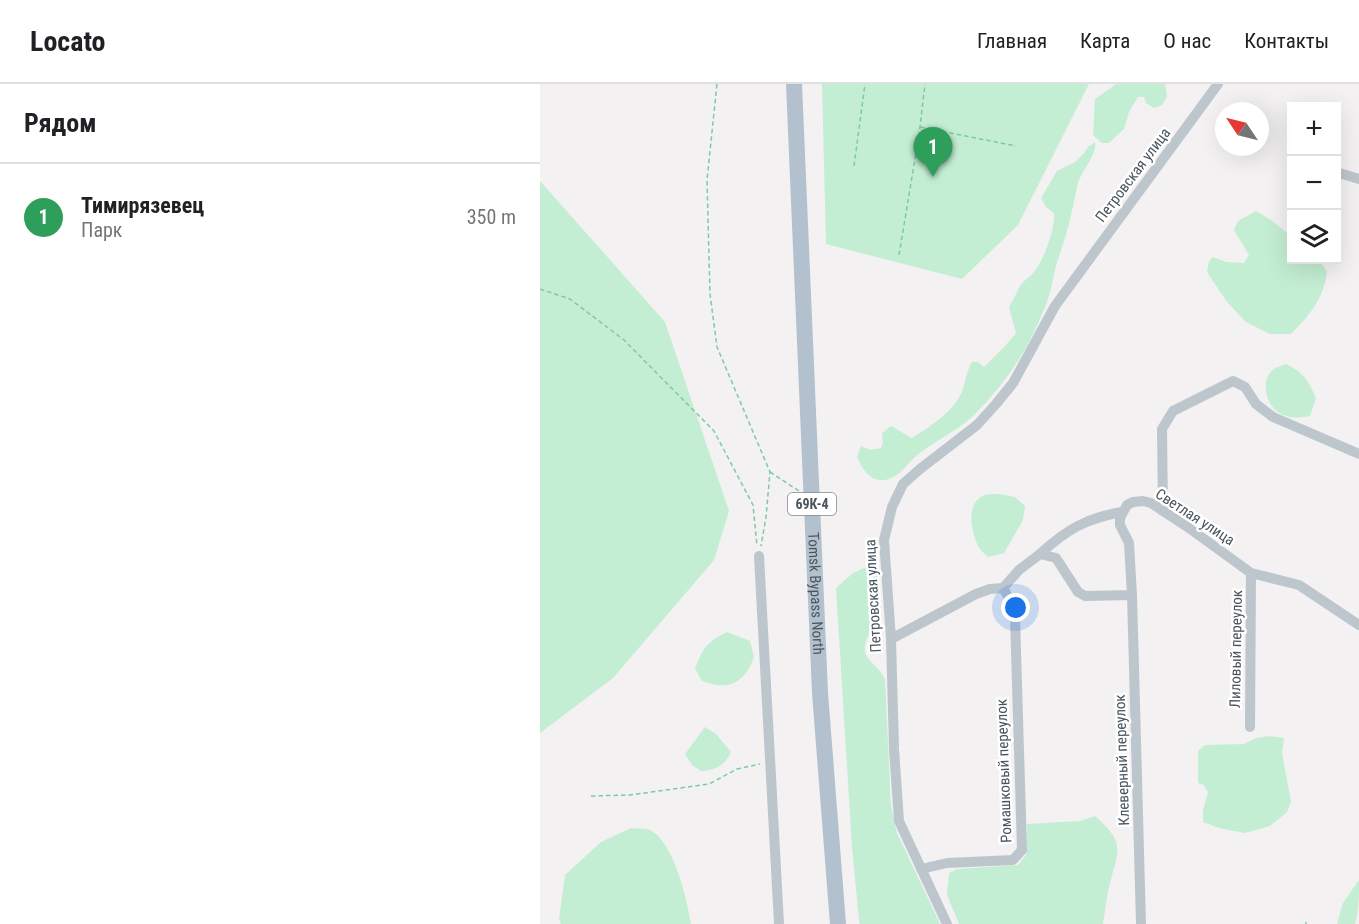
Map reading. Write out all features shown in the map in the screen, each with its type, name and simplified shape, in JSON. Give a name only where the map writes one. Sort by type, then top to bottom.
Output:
[{"type":"main road","name":"Tomsk Bypass North","points":[[794,84],[820,693],[838,924]]},
{"type":"street","name":"Петровская улица","points":[[947,924],[899,821],[884,540],[892,507],[903,484],[976,424],[1013,383],[1055,306],[1218,84]]},
{"type":"street","points":[[1341,174],[1359,179]]},
{"type":"street","points":[[1163,511],[1162,429],[1166,420],[1173,411],[1233,381],[1245,387],[1256,404],[1273,417],[1359,454]]},
{"type":"street","name":"Светлая улица","points":[[1122,512],[1127,505],[1133,502],[1151,503],[1251,573],[1299,585],[1359,625]]},
{"type":"street","points":[[891,639],[976,594],[990,589],[1003,588],[1020,570],[1058,538],[1096,516],[1122,512],[1120,525],[1129,543],[1132,595],[1084,597],[1078,592],[1056,558],[1041,554]]},
{"type":"street","points":[[759,556],[779,924]]},
{"type":"street","name":"Лиловый переулок","points":[[1250,727],[1251,573]]},
{"type":"street","name":"Ромашковый переулок","points":[[921,869],[947,863],[1013,860],[1022,850],[1014,607],[1003,588]]},
{"type":"street","name":"Клеверный переулок","points":[[1132,595],[1141,924]]},
{"type":"path","points":[[717,84],[707,180],[710,294],[717,347],[770,472],[766,517],[759,556]]},
{"type":"path","points":[[854,166],[865,84]]},
{"type":"path","points":[[899,255],[920,127],[924,84]]},
{"type":"path","points":[[920,127],[1016,146]]},
{"type":"path","points":[[540,289],[570,299],[624,340],[714,431],[753,504],[759,556]]},
{"type":"path","points":[[770,472],[812,500]]},
{"type":"path","points":[[591,796],[630,795],[709,784],[737,769],[769,762]]},
{"type":"green space","points":[[822,84],[1089,84],[1018,225],[962,279],[826,244]]},
{"type":"green space","points":[[1116,84],[1165,84],[1167,97],[1162,105],[1154,108],[1146,103],[1144,97],[1138,97],[1129,112],[1124,129],[1109,143],[1102,143],[1093,135],[1095,99]]},
{"type":"green space","points":[[1095,142],[1093,153],[1079,181],[1047,302],[1025,349],[1007,377],[967,422],[921,452],[902,471],[884,480],[873,478],[857,457],[861,446],[870,450],[881,448],[882,433],[891,426],[912,438],[934,423],[959,397],[972,362],[978,362],[984,367],[1016,333],[1009,307],[1020,286],[1034,272],[1041,260],[1053,227],[1054,213],[1046,207],[1041,198],[1057,171],[1075,162]]},
{"type":"green space","points":[[540,181],[665,322],[729,511],[714,560],[613,678],[540,733]]},
{"type":"green space","points":[[1256,211],[1287,233],[1287,264],[1321,264],[1327,271],[1323,290],[1315,306],[1291,334],[1270,334],[1246,322],[1227,302],[1207,272],[1209,261],[1213,257],[1226,262],[1244,263],[1249,255],[1234,230],[1238,221]]},
{"type":"green space","points":[[1286,364],[1301,374],[1316,398],[1310,416],[1285,416],[1270,403],[1266,392],[1269,374]]},
{"type":"green space","points":[[999,494],[1015,497],[1025,506],[1023,520],[1004,553],[988,557],[975,540],[972,510],[974,504],[985,495]]},
{"type":"green space","points":[[873,564],[877,568],[882,620],[872,629],[865,649],[866,655],[885,679],[891,806],[897,833],[940,924],[860,924],[859,921],[852,847],[836,588],[853,573]]},
{"type":"green space","points":[[727,632],[750,641],[754,657],[749,668],[740,679],[730,684],[718,685],[701,680],[695,668],[701,655],[706,646]]},
{"type":"green space","points":[[705,727],[716,734],[731,752],[719,766],[701,771],[692,765],[685,754]]},
{"type":"green space","points":[[1269,736],[1284,738],[1282,753],[1291,802],[1287,812],[1270,826],[1245,833],[1203,822],[1203,810],[1208,792],[1204,785],[1198,783],[1198,751],[1205,745],[1244,744],[1256,738]]},
{"type":"green space","points":[[1095,816],[1112,834],[1117,848],[1103,924],[959,924],[947,895],[949,873],[957,869],[1018,865],[1026,855],[1027,824],[1080,821]]},
{"type":"green space","points":[[631,828],[650,830],[666,846],[678,872],[691,924],[561,924],[559,919],[565,875],[601,842]]},
{"type":"green space","points":[[1359,880],[1355,924],[1337,924],[1343,903]]},
{"type":"place","name":"Тимирязевец","points":[[933,177]]}]
